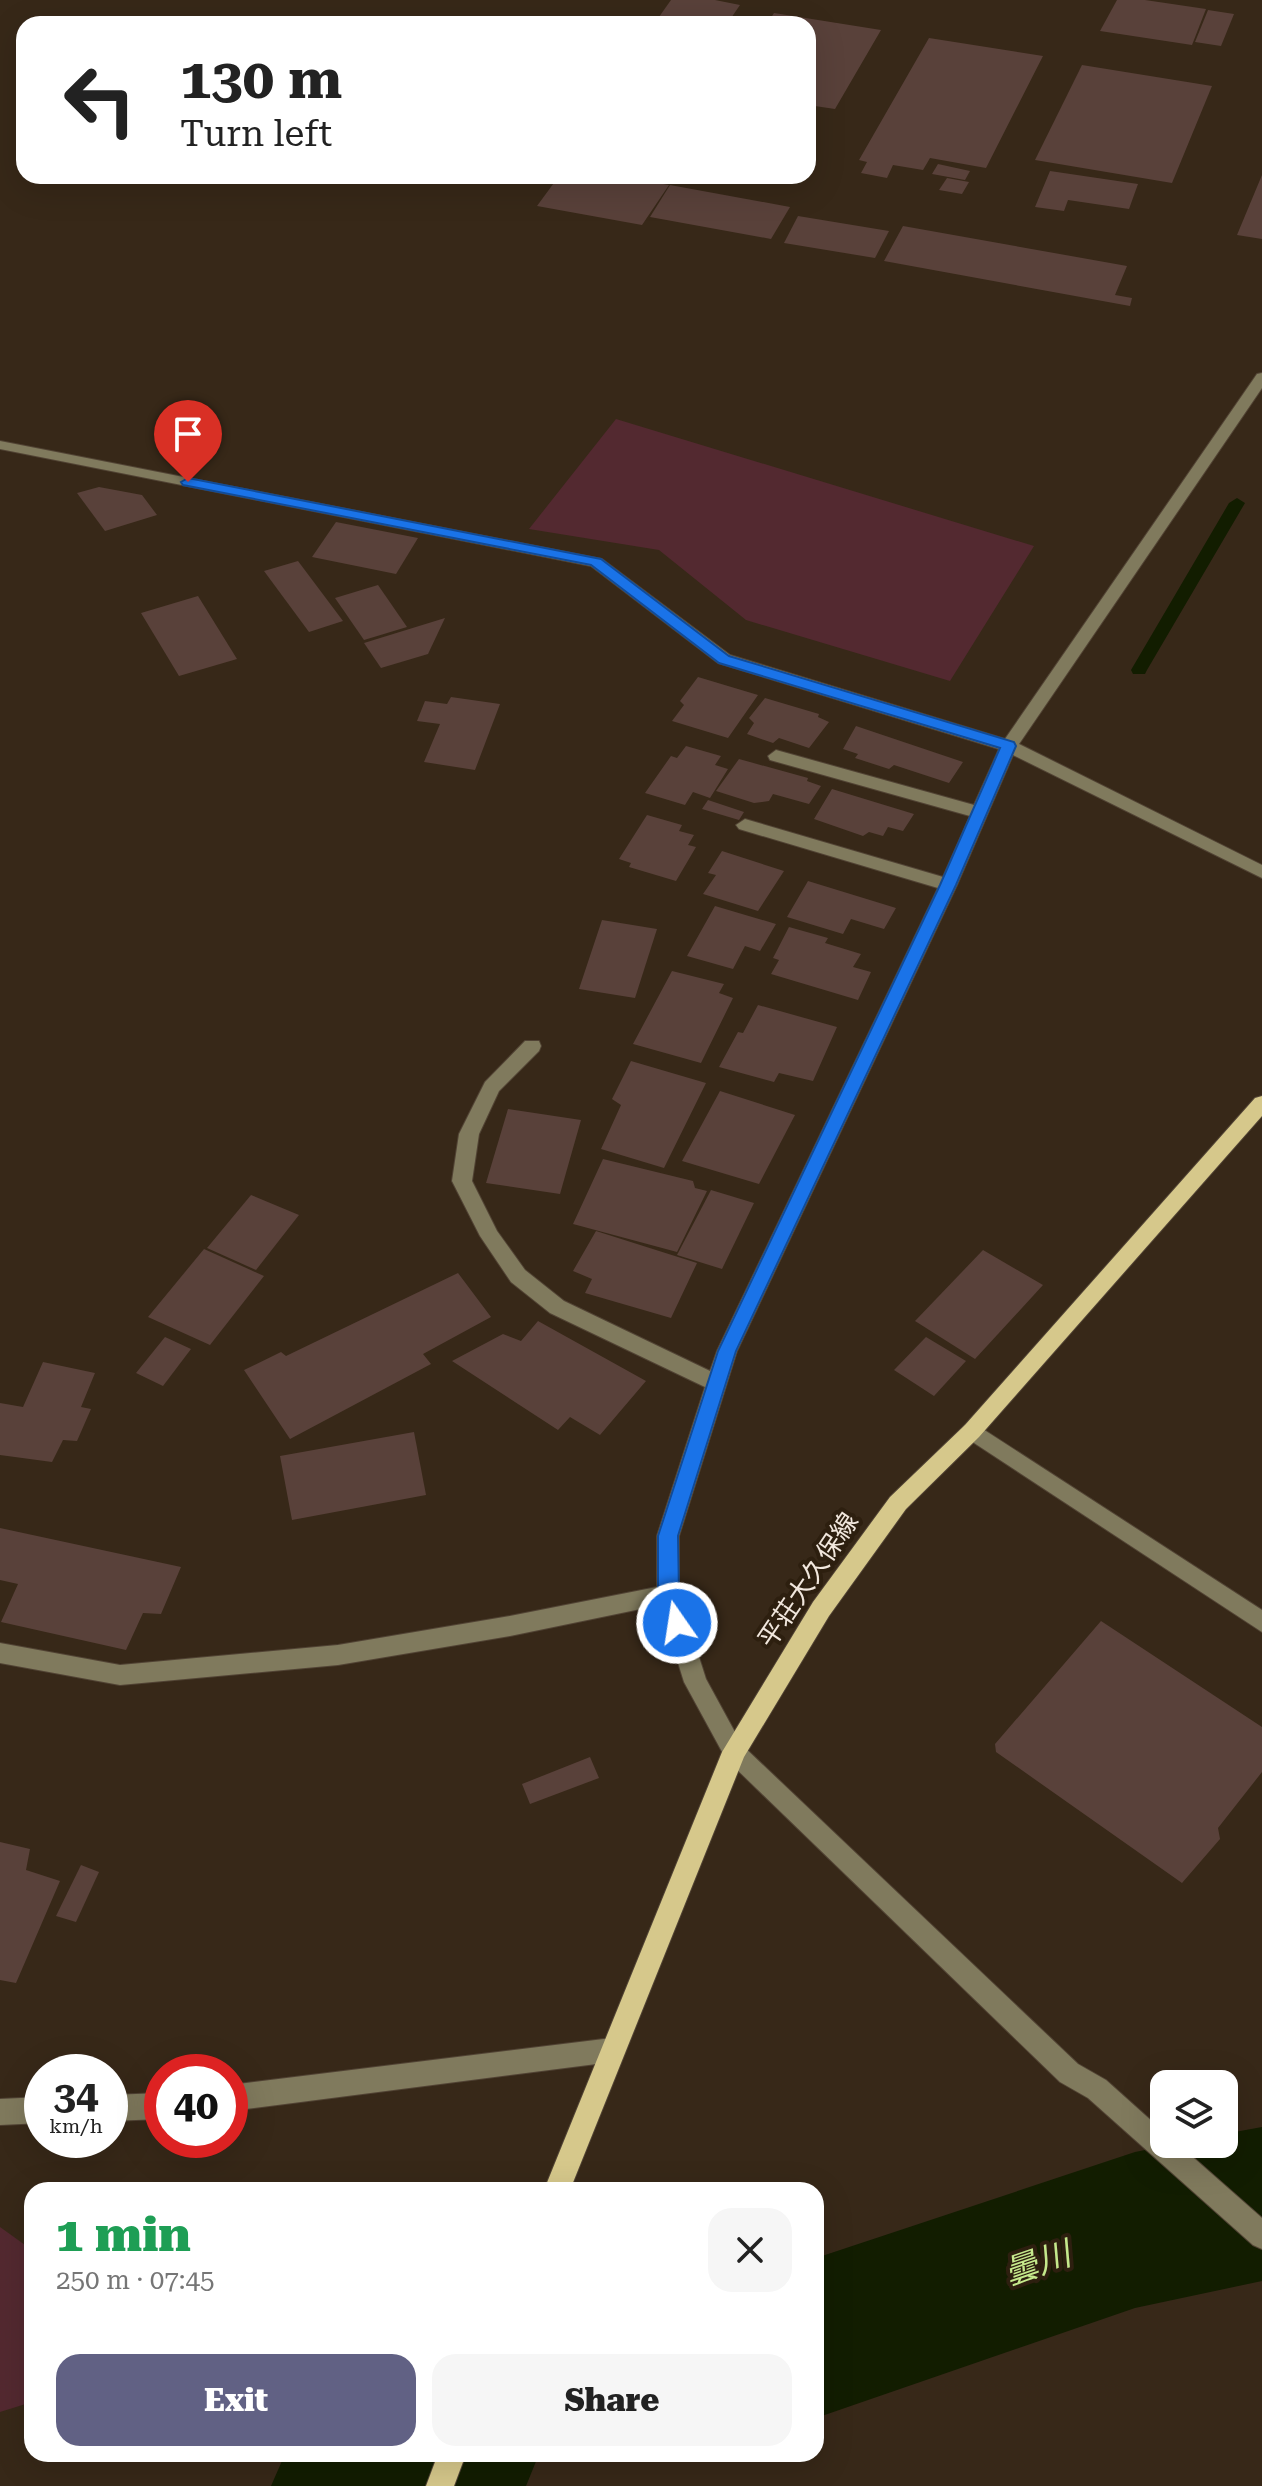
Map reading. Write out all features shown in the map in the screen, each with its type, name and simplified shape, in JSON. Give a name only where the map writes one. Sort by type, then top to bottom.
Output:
[{"type":"main road","name":"平荘大久保線","points":[[560,2182],[734,1752],[821,1609],[898,1503],[972,1431],[1262,1103]]},
{"type":"main road","points":[[440,2486],[449,2462]]},
{"type":"street","points":[[1262,377],[1009,746],[948,885],[727,1351],[668,1536],[668,1594],[695,1682],[734,1752],[1069,2073],[1097,2089],[1262,2236]]},
{"type":"street","points":[[0,445],[596,562],[724,659],[1009,746],[1262,872]]},
{"type":"street","points":[[776,756],[978,812]]},
{"type":"street","points":[[745,825],[948,885]]},
{"type":"street","points":[[532,1046],[492,1087],[469,1134],[462,1181],[490,1236],[518,1276],[557,1307],[716,1383]]},
{"type":"street","points":[[972,1431],[1262,1622]]},
{"type":"street","points":[[0,1653],[120,1675],[338,1655],[510,1626],[668,1594]]},
{"type":"street","points":[[248,2096],[612,2050]]},
{"type":"street","points":[[0,2112],[24,2111]]},
{"type":"shaded area","points":[[616,419],[1034,546],[950,681],[746,620],[659,550],[529,529]]},
{"type":"shaded area","points":[[0,2227],[24,2244],[24,2404],[0,2412]]},
{"type":"building","points":[[671,0],[715,0],[740,5],[732,16],[660,16]]},
{"type":"building","points":[[1117,0],[1145,0],[1206,9],[1192,45],[1100,31]]},
{"type":"building","points":[[1208,10],[1234,14],[1221,46],[1195,42]]},
{"type":"building","points":[[816,20],[881,30],[835,109],[816,106]]},
{"type":"building","points":[[929,38],[1043,56],[986,168],[930,158],[923,170],[893,165],[887,178],[861,173],[867,162],[859,160]]},
{"type":"building","points":[[1082,65],[1212,86],[1172,183],[1035,160]]},
{"type":"building","points":[[938,164],[970,171],[965,180],[932,174]]},
{"type":"building","points":[[1050,171],[1138,184],[1129,209],[1068,200],[1064,211],[1035,207]]},
{"type":"building","points":[[1262,175],[1262,239],[1237,235]]},
{"type":"building","points":[[947,178],[969,182],[962,194],[939,190]]},
{"type":"building","points":[[553,184],[669,185],[642,225],[537,206]]},
{"type":"building","points":[[670,185],[790,207],[771,239],[650,217]]},
{"type":"building","points":[[798,216],[889,231],[875,258],[784,243]]},
{"type":"building","points":[[903,226],[1127,266],[1115,295],[1132,298],[1130,306],[884,261]]},
{"type":"building","points":[[99,487],[142,495],[157,515],[105,531],[77,493]]},
{"type":"building","points":[[336,522],[418,538],[396,574],[312,557]]},
{"type":"building","points":[[298,561],[343,621],[309,632],[264,571]]},
{"type":"building","points":[[378,585],[407,627],[364,640],[335,598]]},
{"type":"building","points":[[198,596],[237,659],[179,676],[141,613]]},
{"type":"building","points":[[445,618],[428,654],[381,668],[364,643]]},
{"type":"building","points":[[698,677],[758,695],[728,738],[672,721],[684,705],[680,701]]},
{"type":"building","points":[[451,697],[500,704],[475,770],[424,762],[440,724],[417,721],[425,701],[447,704]]},
{"type":"building","points":[[765,698],[819,714],[818,717],[829,722],[809,748],[779,738],[773,743],[747,734],[754,723],[749,718]]},
{"type":"building","points":[[856,726],[963,762],[949,783],[894,765],[889,769],[855,758],[858,754],[843,749]]},
{"type":"building","points":[[686,746],[721,756],[715,765],[728,769],[710,798],[693,792],[685,805],[645,793],[671,756],[677,758]]},
{"type":"building","points":[[739,759],[808,778],[807,781],[821,786],[809,804],[773,794],[769,801],[754,803],[716,791]]},
{"type":"building","points":[[832,789],[914,814],[903,831],[888,827],[883,836],[869,832],[863,836],[814,819]]},
{"type":"building","points":[[708,800],[744,812],[739,820],[702,809]]},
{"type":"building","points":[[647,815],[682,825],[679,831],[694,835],[688,845],[696,847],[676,881],[629,867],[631,863],[619,859]]},
{"type":"building","points":[[722,851],[784,871],[758,911],[703,894],[716,875],[708,873]]},
{"type":"building","points":[[808,881],[896,908],[884,929],[851,919],[843,934],[787,917]]},
{"type":"building","points":[[715,906],[776,924],[760,951],[745,946],[733,969],[687,956]]},
{"type":"building","points":[[602,920],[657,929],[635,998],[579,989]]},
{"type":"building","points":[[789,927],[828,938],[825,943],[861,954],[853,967],[871,972],[858,1000],[771,974],[779,960],[773,958]]},
{"type":"building","points":[[672,971],[724,984],[719,993],[733,998],[701,1063],[633,1044]]},
{"type":"building","points":[[758,1005],[837,1027],[813,1081],[779,1073],[774,1082],[719,1067],[738,1032],[743,1033]]},
{"type":"building","points":[[631,1061],[706,1083],[664,1168],[601,1149],[621,1105],[612,1099]]},
{"type":"building","points":[[720,1091],[795,1115],[759,1184],[682,1161]]},
{"type":"building","points":[[508,1109],[581,1120],[560,1194],[486,1183]]},
{"type":"building","points":[[603,1159],[693,1181],[695,1188],[707,1191],[677,1252],[573,1224]]},
{"type":"building","points":[[711,1190],[754,1203],[722,1269],[677,1255]]},
{"type":"building","points":[[251,1195],[299,1215],[256,1270],[207,1248]]},
{"type":"building","points":[[596,1231],[697,1263],[671,1318],[585,1293],[592,1279],[573,1271]]},
{"type":"building","points":[[204,1249],[264,1276],[210,1345],[148,1317]]},
{"type":"building","points":[[983,1250],[1043,1285],[975,1359],[915,1321]]},
{"type":"building","points":[[458,1273],[491,1317],[423,1354],[431,1364],[290,1439],[244,1370],[281,1352],[286,1356]]},
{"type":"building","points":[[538,1321],[646,1381],[600,1435],[570,1417],[558,1430],[452,1361],[503,1334],[521,1341]]},
{"type":"building","points":[[165,1337],[191,1349],[163,1386],[136,1373]]},
{"type":"building","points":[[926,1337],[966,1361],[934,1396],[894,1370]]},
{"type":"building","points":[[43,1362],[95,1373],[81,1407],[91,1409],[77,1441],[63,1440],[52,1462],[0,1455],[0,1403],[23,1407]]},
{"type":"building","points":[[414,1432],[426,1495],[292,1520],[280,1456]]},
{"type":"building","points":[[0,1528],[181,1567],[161,1614],[143,1613],[126,1650],[1,1622],[18,1584],[0,1580]]},
{"type":"building","points":[[1101,1621],[1262,1727],[1262,1772],[1218,1828],[1220,1839],[1182,1883],[996,1752],[995,1744]]},
{"type":"building","points":[[590,1757],[599,1778],[530,1804],[522,1784]]},
{"type":"building","points":[[0,1842],[30,1849],[26,1870],[60,1881],[16,1983],[0,1980]]},
{"type":"building","points":[[81,1865],[99,1872],[76,1922],[56,1916]]},
{"type":"waterway","points":[[1139,670],[1237,503]]},
{"type":"waterway","name":"曇川","points":[[824,2335],[1135,2230],[1262,2204]]},
{"type":"waterway","name":"曇川","points":[[354,2486],[431,2462]]},
{"type":"route","points":[[188,482],[596,562],[724,659],[1009,746],[948,885],[727,1351],[668,1536],[668,1594],[677,1623]]}]
